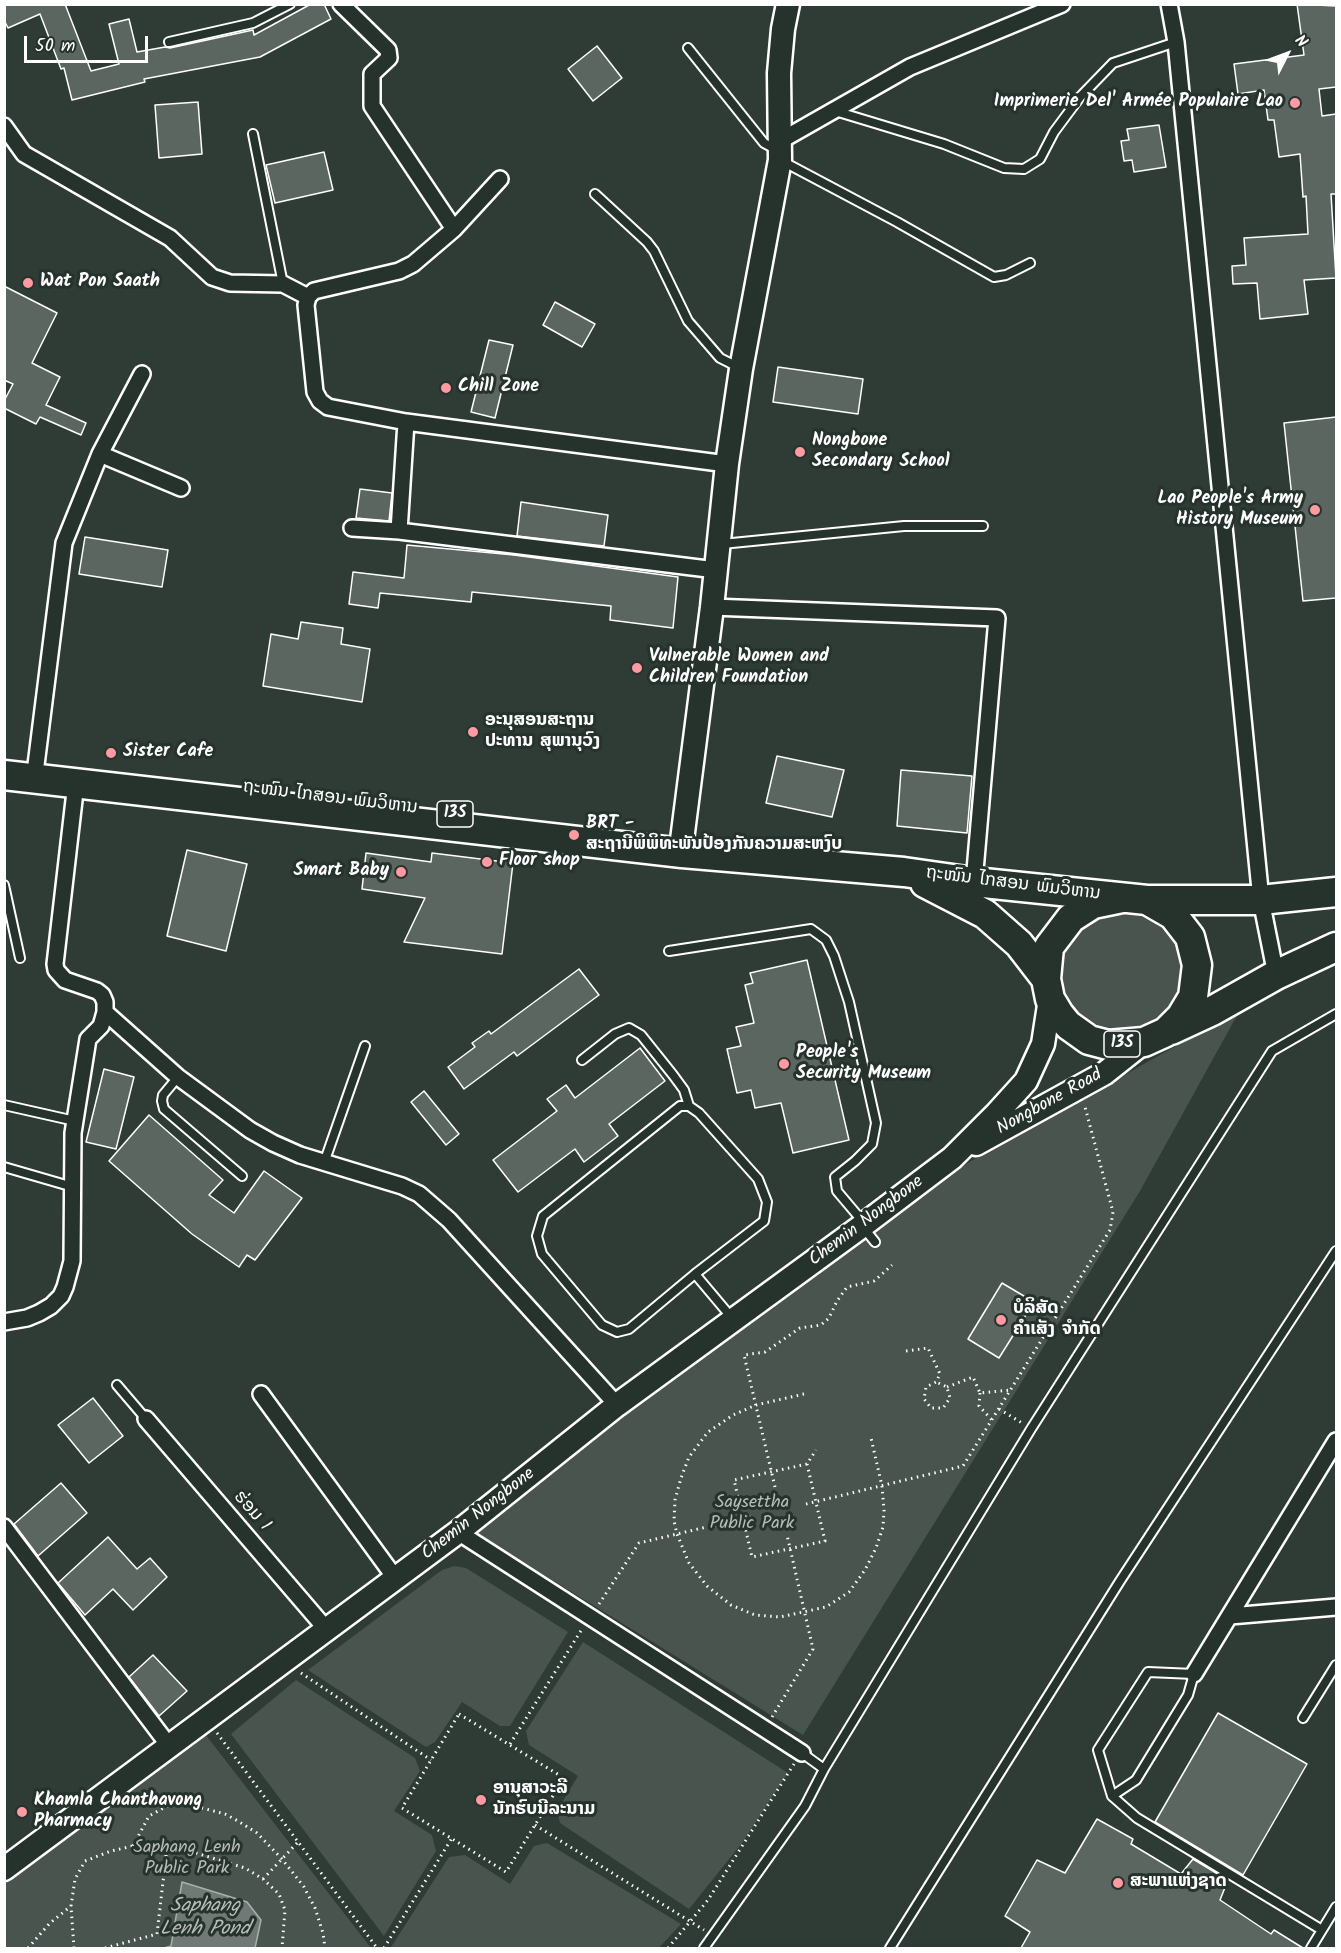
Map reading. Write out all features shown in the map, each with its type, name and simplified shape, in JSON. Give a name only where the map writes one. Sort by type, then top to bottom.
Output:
[{"type":"highway","name":"ຖະໜົນ ໄກສອນ ພົມວິຫານ","points":[[4,762],[682,840],[861,856],[904,872],[986,914],[1019,944],[1048,989]]},
{"type":"highway","name":"ຖະໜົນ ໄກສອນ ພົມວິຫານ","points":[[4,775],[682,854],[904,872],[974,882],[1135,899],[1261,900],[1336,892]]},
{"type":"highway","name":"13S","points":[[1155,1037],[1181,1017],[1193,997],[1197,965],[1190,937],[1173,915],[1135,899],[1093,904],[1071,918],[1049,947],[1048,989],[1059,1014],[1068,1024],[1089,1040],[1108,1045],[1155,1037],[1212,1011],[1276,975],[1336,947]]},
{"type":"street","points":[[341,4],[388,50],[389,58],[372,74],[372,106],[454,229]]},
{"type":"street","points":[[682,840],[712,607],[727,464],[741,369],[780,151],[779,72],[788,4]]},
{"type":"street","points":[[780,151],[835,111],[910,68],[1062,4]]},
{"type":"street","points":[[1169,4],[1176,42],[1261,900],[1276,975]]},
{"type":"street","points":[[8,132],[24,154],[170,238],[212,277],[230,283],[283,284],[308,297]]},
{"type":"street","points":[[4,154],[8,132]]},
{"type":"street","points":[[500,179],[454,229],[413,264],[399,271],[314,291],[308,297],[306,305],[315,392],[320,401],[328,407],[406,422],[727,464]]},
{"type":"street","points":[[36,765],[64,543],[100,454],[142,374]]},
{"type":"street","points":[[399,531],[406,422]]},
{"type":"street","points":[[100,454],[181,488]]},
{"type":"street","points":[[352,528],[399,531],[716,570]]},
{"type":"street","points":[[712,607],[997,618],[974,882]]},
{"type":"street","points":[[4,1322],[39,1313],[51,1306],[61,1296],[72,1261],[75,1121],[88,1039],[101,1026],[105,1012],[102,995],[97,991],[65,980],[56,970],[55,964],[76,783]]},
{"type":"street","points":[[952,1158],[1026,1081],[1043,1044],[1048,989]]},
{"type":"street","points":[[105,1012],[178,1077],[250,1130],[273,1143],[324,1163],[402,1186],[419,1194],[434,1206],[617,1405]]},
{"type":"street","name":"Nongbone Road","points":[[952,1158],[1105,1073],[1155,1037]]},
{"type":"street","name":"Chemin Nongbone","points":[[4,1869],[459,1532],[617,1405],[733,1320],[867,1231],[952,1158]]},
{"type":"street","points":[[261,1395],[396,1579]]},
{"type":"street","name":"ຮ່ອມ 1","points":[[146,1419],[327,1630]]},
{"type":"street","points":[[1194,1674],[1336,1441]]},
{"type":"street","points":[[4,1527],[170,1748]]},
{"type":"street","points":[[459,1532],[802,1753]]},
{"type":"street","points":[[1230,1616],[1336,1606]]},
{"type":"lane","points":[[169,42],[253,23],[290,4]]},
{"type":"lane","points":[[835,111],[944,144],[1004,168],[1024,169],[1040,159],[1054,132],[1080,97],[1113,63],[1176,42]]},
{"type":"lane","points":[[688,48],[765,143],[994,277],[1006,275],[1030,263]]},
{"type":"lane","points":[[253,134],[283,284]]},
{"type":"lane","points":[[595,194],[648,242],[688,321],[720,358],[741,369]]},
{"type":"lane","points":[[719,544],[904,526],[983,526]]},
{"type":"lane","points":[[4,885],[20,958]]},
{"type":"lane","points":[[669,951],[811,929],[826,940],[834,956],[849,1002],[876,1123],[872,1143],[835,1177],[837,1191],[867,1231]]},
{"type":"lane","points":[[704,1948],[805,1806],[824,1769],[1031,1429],[1272,1051],[1336,1014]]},
{"type":"lane","points":[[582,1060],[615,1034],[629,1028],[641,1035],[673,1075],[684,1090],[689,1106]]},
{"type":"lane","points":[[324,1163],[365,1046]]},
{"type":"lane","points":[[178,1077],[163,1095],[164,1109],[242,1176]]},
{"type":"lane","points":[[4,1105],[75,1121]]},
{"type":"lane","points":[[680,1106],[689,1106],[699,1113],[758,1179],[767,1202],[764,1221],[695,1274],[629,1329],[617,1332],[602,1325],[542,1254],[537,1236],[543,1216],[680,1106]]},
{"type":"lane","points":[[4,1167],[73,1187]]},
{"type":"lane","points":[[890,1948],[1120,1581],[1336,1251]]},
{"type":"lane","points":[[695,1274],[733,1320]]},
{"type":"lane","points":[[117,1385],[146,1419]]},
{"type":"lane","points":[[1303,1718],[1336,1665]]},
{"type":"lane","points":[[1112,1796],[1136,1780],[1188,1695],[1194,1674],[1148,1672],[1098,1750],[1112,1796],[1137,1818],[1322,1930]]},
{"type":"lane","points":[[802,1753],[824,1769]]},
{"type":"lane","points":[[1311,1948],[1336,1907]]},
{"type":"path","points":[[806,1504],[963,1466],[1110,1230],[1113,1212],[1078,1088]]},
{"type":"path","points":[[775,1487],[744,1355],[765,1352],[800,1329],[821,1325],[829,1318],[847,1287],[874,1281],[892,1265]]},
{"type":"path","points":[[906,1352],[928,1348],[939,1374],[936,1382],[926,1387],[924,1399],[931,1408],[943,1408],[947,1403],[950,1398],[947,1387]]},
{"type":"path","points":[[936,1382],[947,1387],[973,1377],[980,1393],[979,1406],[992,1420]]},
{"type":"path","points":[[980,1393],[1011,1390]]},
{"type":"path","points":[[804,1394],[756,1406],[733,1415],[708,1432],[688,1457],[675,1500],[674,1521],[677,1534],[689,1563],[707,1586],[731,1605],[754,1615],[780,1617],[826,1607],[849,1592],[865,1570],[883,1527],[882,1486],[871,1438]]},
{"type":"path","points":[[999,1409],[1031,1429]]},
{"type":"path","points":[[807,1464],[825,1541],[752,1557],[734,1480],[807,1464],[816,1450]]},
{"type":"path","points":[[601,1602],[639,1543],[753,1516]]},
{"type":"path","points":[[773,1715],[813,1649],[787,1535]]},
{"type":"path","points":[[510,1744],[590,1617]]},
{"type":"path","points":[[285,1662],[431,1760]]},
{"type":"path","points":[[459,1714],[564,1778],[506,1872],[402,1808],[431,1760],[459,1714]]},
{"type":"path","points":[[207,1720],[377,1948]]},
{"type":"path","points":[[668,1948],[708,1900],[802,1753]]},
{"type":"path","points":[[134,1846],[149,1816],[169,1804],[187,1804],[225,1814],[257,1833],[304,1887],[315,1908],[325,1948]]},
{"type":"path","points":[[535,1825],[713,1936]]},
{"type":"path","points":[[384,1948],[452,1838]]},
{"type":"path","points":[[264,1879],[298,1842]]},
{"type":"path","points":[[74,1948],[71,1906],[75,1879],[86,1861],[111,1851],[134,1846],[167,1847],[220,1859],[264,1879],[279,1894],[285,1910],[282,1948]]},
{"type":"path","points":[[105,1948],[157,1934],[167,1847]]},
{"type":"path","points":[[28,1948],[50,1923],[71,1906]]},
{"type":"green space","points":[[1119,904],[1169,920],[1193,965],[1168,1024],[1105,1041],[1054,998],[1067,931]]},
{"type":"green space","name":"Saysettha Public Park","points":[[1240,1010],[1140,1191],[803,1735],[473,1531],[626,1407],[932,1183]]},
{"type":"green space","points":[[454,1566],[466,1568],[568,1632],[510,1726],[500,1726],[462,1702],[435,1742],[426,1747],[308,1670],[442,1570]]},
{"type":"green space","points":[[583,1642],[788,1773],[742,1843],[689,1909],[560,1823],[557,1811],[578,1776],[529,1745],[526,1731]]},
{"type":"green space","points":[[296,1680],[415,1758],[420,1771],[394,1811],[432,1835],[436,1851],[384,1936],[231,1734]]},
{"type":"green space","name":"Saphang Lenh Public Park","points":[[205,1734],[371,1948],[5,1948],[4,1883]]},
{"type":"green space","points":[[547,1843],[681,1924],[659,1948],[391,1947],[449,1857],[465,1855],[510,1884],[534,1846]]},
{"type":"water","name":"Saphang Lenh Pond","points":[[182,1882],[247,1902],[261,1920],[255,1948],[164,1948],[171,1946]]},
{"type":"building","points":[[4,4],[65,4],[91,71],[119,64],[109,24],[129,19],[137,52],[170,48],[253,30],[254,35],[311,4],[324,4],[331,19],[260,57],[144,79],[145,82],[72,100],[64,68],[61,69],[40,14],[8,28],[4,20]]},
{"type":"building","points":[[1297,4],[1336,6],[1336,87],[1319,89],[1322,116],[1336,114],[1336,194],[1331,194],[1336,278],[1304,280],[1308,314],[1260,319],[1257,283],[1233,284],[1232,266],[1246,265],[1244,238],[1308,234],[1306,196],[1303,197],[1300,154],[1279,157],[1274,120],[1268,120],[1264,90],[1238,94],[1234,64],[1304,55]]},
{"type":"building","points":[[597,46],[622,78],[593,101],[568,69]]},
{"type":"building","points":[[198,102],[202,154],[159,158],[155,105]]},
{"type":"building","points":[[1159,125],[1166,167],[1134,172],[1132,160],[1124,161],[1121,141],[1129,140],[1127,129]]},
{"type":"building","points":[[324,152],[333,190],[275,203],[266,165]]},
{"type":"building","points":[[4,286],[57,313],[32,363],[60,377],[46,405],[86,423],[81,435],[40,417],[36,424],[4,408],[4,401],[13,384],[4,380]]},
{"type":"building","points":[[555,302],[595,324],[582,347],[543,325]]},
{"type":"building","points":[[489,340],[513,345],[495,418],[471,412]]},
{"type":"building","points":[[778,367],[863,379],[858,414],[773,402]]},
{"type":"building","name":"Lao People's Army History Museum","points":[[1336,417],[1336,598],[1303,601],[1284,423]]},
{"type":"building","points":[[360,489],[392,493],[389,521],[356,518]]},
{"type":"building","points":[[521,502],[608,515],[604,546],[517,536]]},
{"type":"building","points":[[85,537],[168,550],[162,587],[79,574]]},
{"type":"building","points":[[407,545],[514,555],[678,577],[673,628],[610,620],[611,606],[472,592],[471,602],[380,593],[378,608],[349,604],[353,572],[404,578]]},
{"type":"building","points":[[301,622],[343,628],[341,644],[370,649],[362,702],[263,686],[271,634],[298,639]]},
{"type":"building","points":[[777,756],[844,770],[832,817],[766,803]]},
{"type":"building","points":[[901,770],[972,776],[967,833],[897,826]]},
{"type":"building","points":[[187,850],[247,864],[226,951],[167,936]]},
{"type":"building","points":[[366,853],[431,862],[432,853],[513,863],[502,954],[404,942],[425,898],[362,889]]},
{"type":"building","points":[[807,960],[849,1140],[793,1153],[781,1103],[755,1108],[751,1090],[737,1093],[727,1049],[741,1046],[736,1027],[754,1023],[745,985],[753,983],[750,973]]},
{"type":"building","points":[[579,969],[599,995],[517,1056],[514,1052],[464,1089],[448,1067],[475,1047],[472,1043],[489,1031],[491,1034]]},
{"type":"building","points":[[640,1048],[665,1081],[609,1124],[618,1136],[584,1162],[575,1149],[518,1192],[493,1160],[557,1111],[547,1099],[566,1085],[575,1098]]},
{"type":"building","points":[[104,1069],[134,1077],[116,1149],[86,1142]]},
{"type":"building","points":[[424,1091],[459,1134],[446,1145],[411,1102]]},
{"type":"building","points":[[149,1115],[223,1180],[209,1195],[234,1213],[264,1171],[302,1198],[255,1260],[247,1255],[239,1267],[192,1234],[109,1161]]},
{"type":"building","name":"ບໍລິສັດ ຄຳເສັງ ຈຳກັດ","points":[[1002,1283],[1034,1302],[999,1358],[968,1339]]},
{"type":"building","points":[[93,1398],[123,1436],[89,1463],[58,1425]]},
{"type":"building","points":[[61,1483],[87,1513],[38,1556],[14,1524]]},
{"type":"building","points":[[108,1537],[137,1569],[150,1558],[167,1577],[133,1610],[113,1589],[85,1615],[58,1583]]},
{"type":"building","points":[[153,1655],[187,1691],[159,1716],[129,1677]]},
{"type":"building","points":[[1218,1713],[1307,1764],[1243,1875],[1155,1822]]},
{"type":"building","name":"ສະພາແຫ່ງຊາດ","points":[[1097,1819],[1133,1839],[1131,1844],[1181,1874],[1193,1859],[1228,1880],[1220,1900],[1271,1934],[1274,1930],[1303,1948],[1021,1948],[1030,1932],[1005,1916],[1037,1860],[1065,1873]]},
{"type":"place","name":"Imprimerie Del' Armée Populaire Lao","points":[[1295,103]]},
{"type":"place","name":"Wat Pon Saath","points":[[28,283]]},
{"type":"place","name":"Chill Zone","points":[[446,388]]},
{"type":"place","name":"Nongbone Secondary School","points":[[800,452]]},
{"type":"place","name":"Lao People's Army History Museum","points":[[1315,510]]},
{"type":"place","name":"Vulnerable Women and Children Foundation","points":[[637,668]]},
{"type":"place","name":"ອະນຸສອນສະຖານ ປະທານ ສຸພານຸວົງ","points":[[473,732]]},
{"type":"place","name":"Sister Cafe","points":[[111,753]]},
{"type":"place","name":"BRT - ສະຖານີພິພິທະພັນປ້ອງກັນຄວາມສະຫງົບ","points":[[574,835]]},
{"type":"place","name":"Floor shop","points":[[487,862]]},
{"type":"place","name":"Smart Baby","points":[[401,872]]},
{"type":"place","name":"People's Security Museum","points":[[784,1064]]},
{"type":"place","name":"ບໍລິສັດ ຄຳເສັງ ຈຳກັດ","points":[[1001,1320]]},
{"type":"place","name":"ອານຸສາວະລີ ນັກຮົບນີລະນາມ","points":[[481,1800]]},
{"type":"place","name":"Khamla Chanthavong Pharmacy","points":[[22,1812]]},
{"type":"place","name":"ສະພາແຫ່ງຊາດ","points":[[1118,1883]]}]
